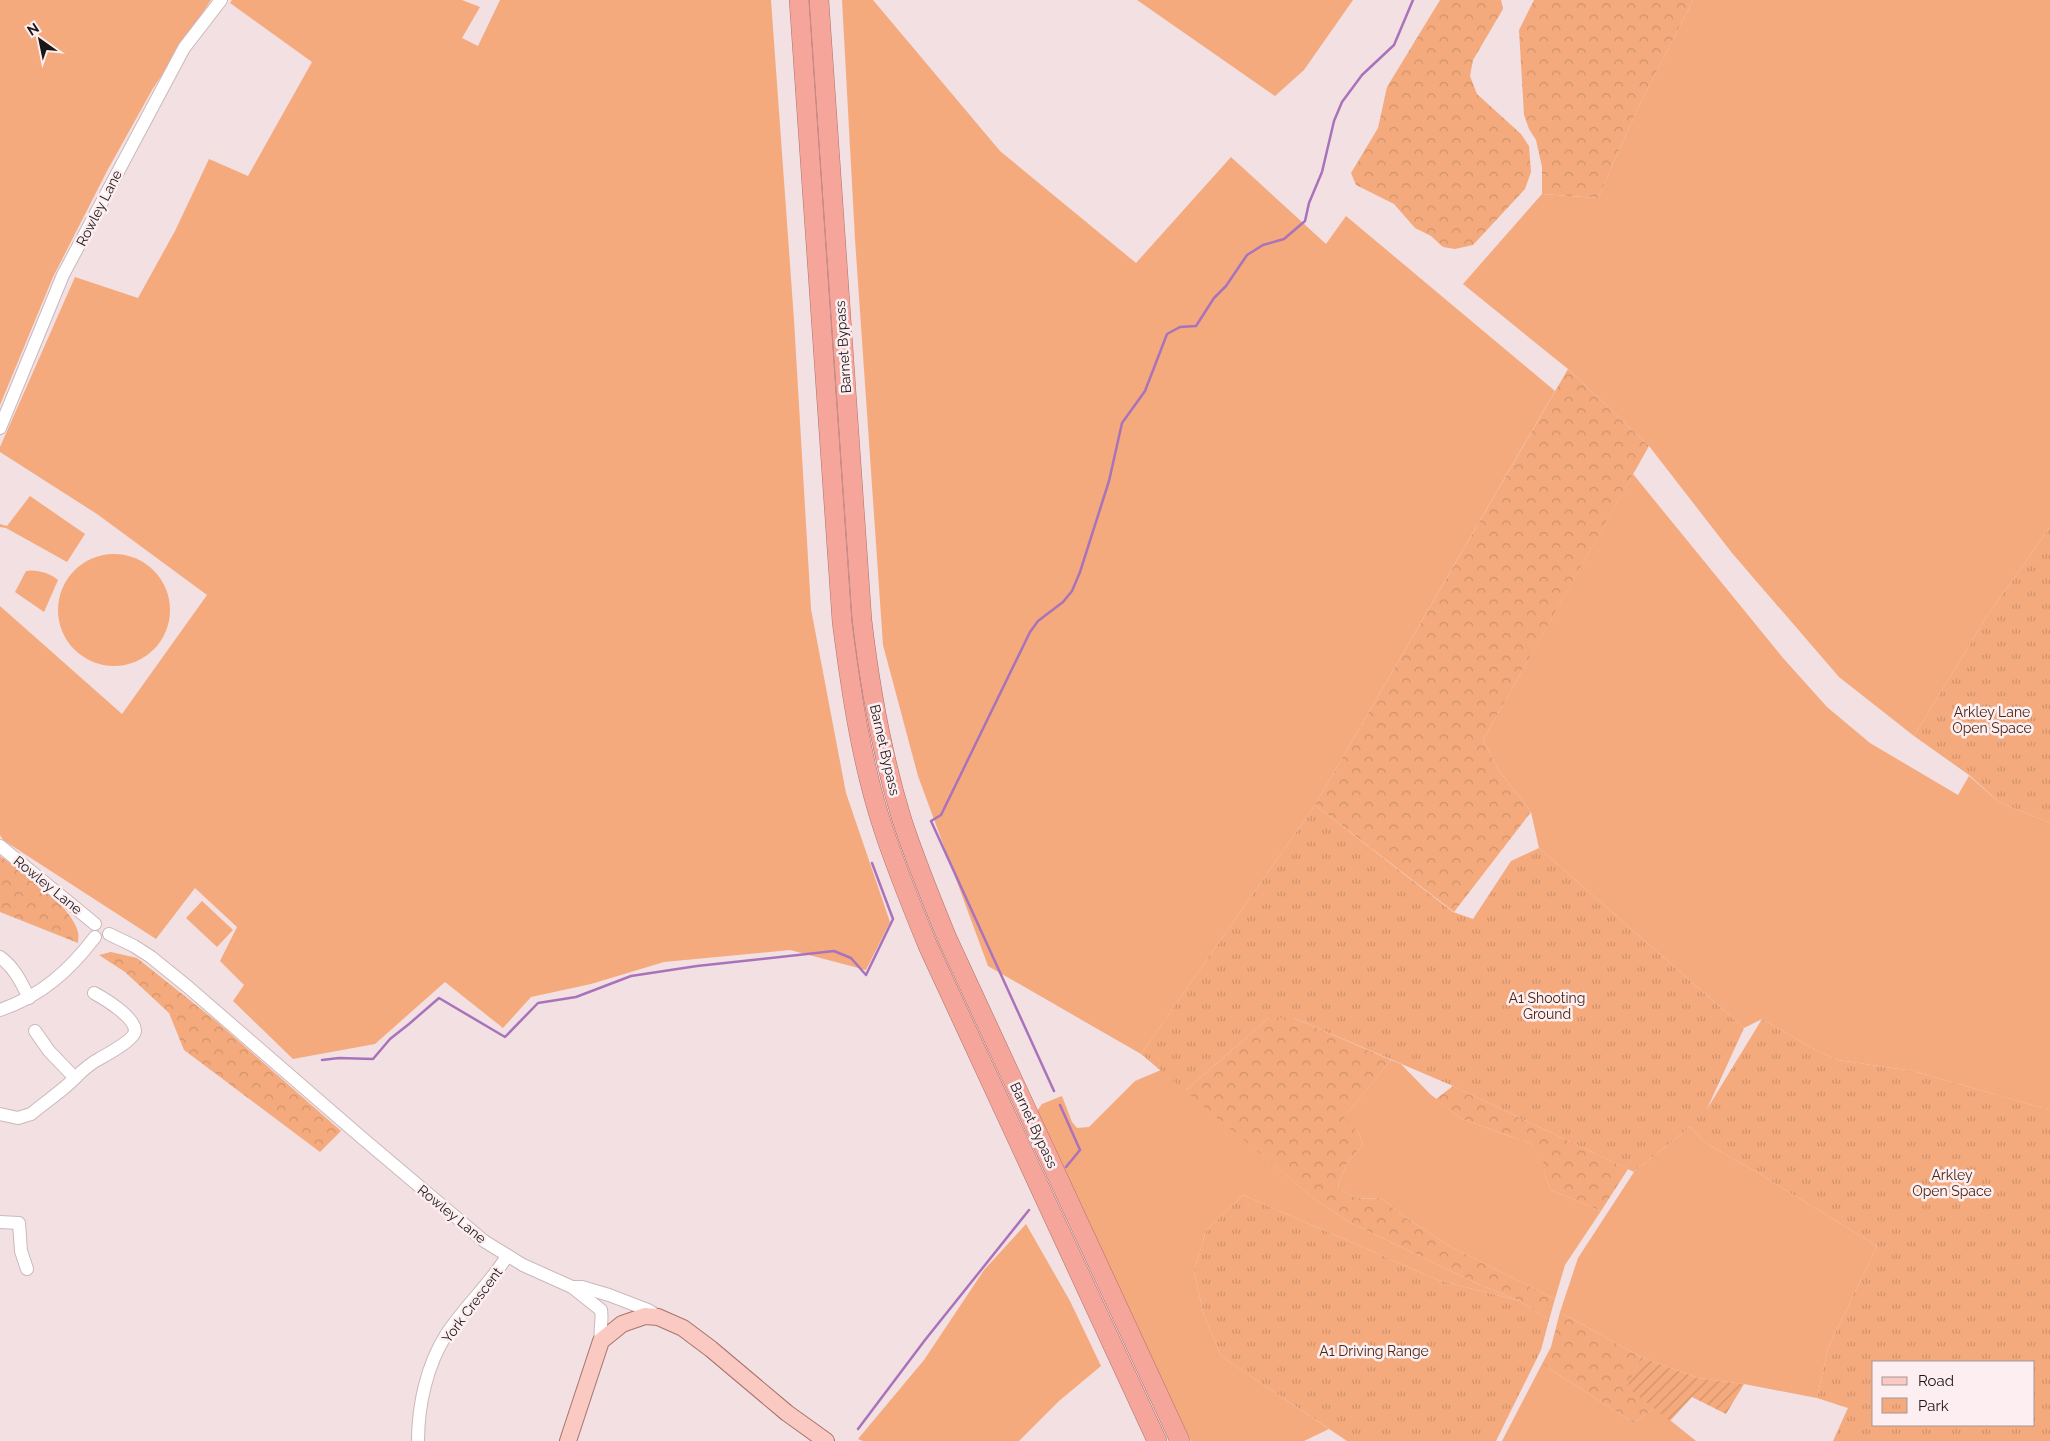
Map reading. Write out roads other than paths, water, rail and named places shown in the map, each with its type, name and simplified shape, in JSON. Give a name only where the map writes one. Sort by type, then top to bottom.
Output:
[{"type":"highway","name":"Barnet Bypass","points":[[799,0],[842,612],[854,706],[866,766],[886,836],[904,889],[928,946],[1158,1441]]},
{"type":"highway","name":"Barnet Bypass","points":[[819,0],[862,620],[874,702],[886,762],[905,829],[947,938],[1180,1441]]},
{"type":"main road","points":[[569,1441],[601,1341],[614,1329],[628,1321],[645,1316],[658,1317]]},
{"type":"main road","name":"Rowley Lane","points":[[658,1317],[683,1328],[780,1407],[826,1441]]},
{"type":"street","name":"Rowley Lane","points":[[0,428],[63,275],[184,48],[221,0]]},
{"type":"street","name":"Rowley Lane","points":[[0,846],[96,924]]},
{"type":"street","points":[[101,922],[110,929],[109,934],[103,939],[95,937],[92,931],[96,924],[101,922]]},
{"type":"street","name":"Rowley Lane","points":[[109,934],[134,946],[174,975],[383,1157],[466,1226],[507,1256],[572,1287],[582,1287],[609,1295],[648,1310],[658,1317]]},
{"type":"street","points":[[0,1010],[42,991],[66,972],[95,937]]},
{"type":"street","points":[[0,957],[10,964],[18,974],[29,998]]},
{"type":"street","points":[[0,1114],[18,1118],[31,1114],[97,1060],[133,1036],[135,1031],[122,1012],[94,993]]},
{"type":"street","points":[[35,1031],[49,1050],[75,1078]]},
{"type":"street","points":[[0,1222],[19,1223],[22,1251],[27,1269]]},
{"type":"street","name":"York Crescent","points":[[418,1441],[421,1404],[428,1376],[443,1340],[497,1273],[507,1256]]},
{"type":"street","points":[[572,1287],[601,1310],[602,1319],[599,1334],[601,1341]]},
{"type":"waterway","points":[[1054,1091],[931,821],[941,815],[1030,632],[1038,621],[1063,602],[1072,591],[1080,572],[1109,481],[1122,423],[1145,391],[1167,334],[1180,327],[1196,326],[1214,298],[1226,286],[1247,255],[1263,245],[1284,239],[1305,221],[1309,203],[1322,172],[1334,121],[1342,102],[1362,75],[1394,45],[1413,0]]},
{"type":"waterway","points":[[322,1060],[339,1058],[373,1059],[390,1039],[439,998],[505,1037],[538,1003],[576,997],[631,976],[697,966],[834,951],[851,958],[866,975],[893,919],[872,863]]},
{"type":"waterway","points":[[1060,1105],[1080,1150],[1066,1167]]},
{"type":"waterway","points":[[858,1429],[925,1340],[1029,1210]]},
{"type":"park label","name":"Arkley Lane Open Space","points":[[1992,720]]},
{"type":"park label","name":"A1 Shooting Ground","points":[[1547,1006]]},
{"type":"park label","name":"Arkley Open Space","points":[[1952,1184]]},
{"type":"park label","name":"A1 Driving Range","points":[[1374,1351]]}]
